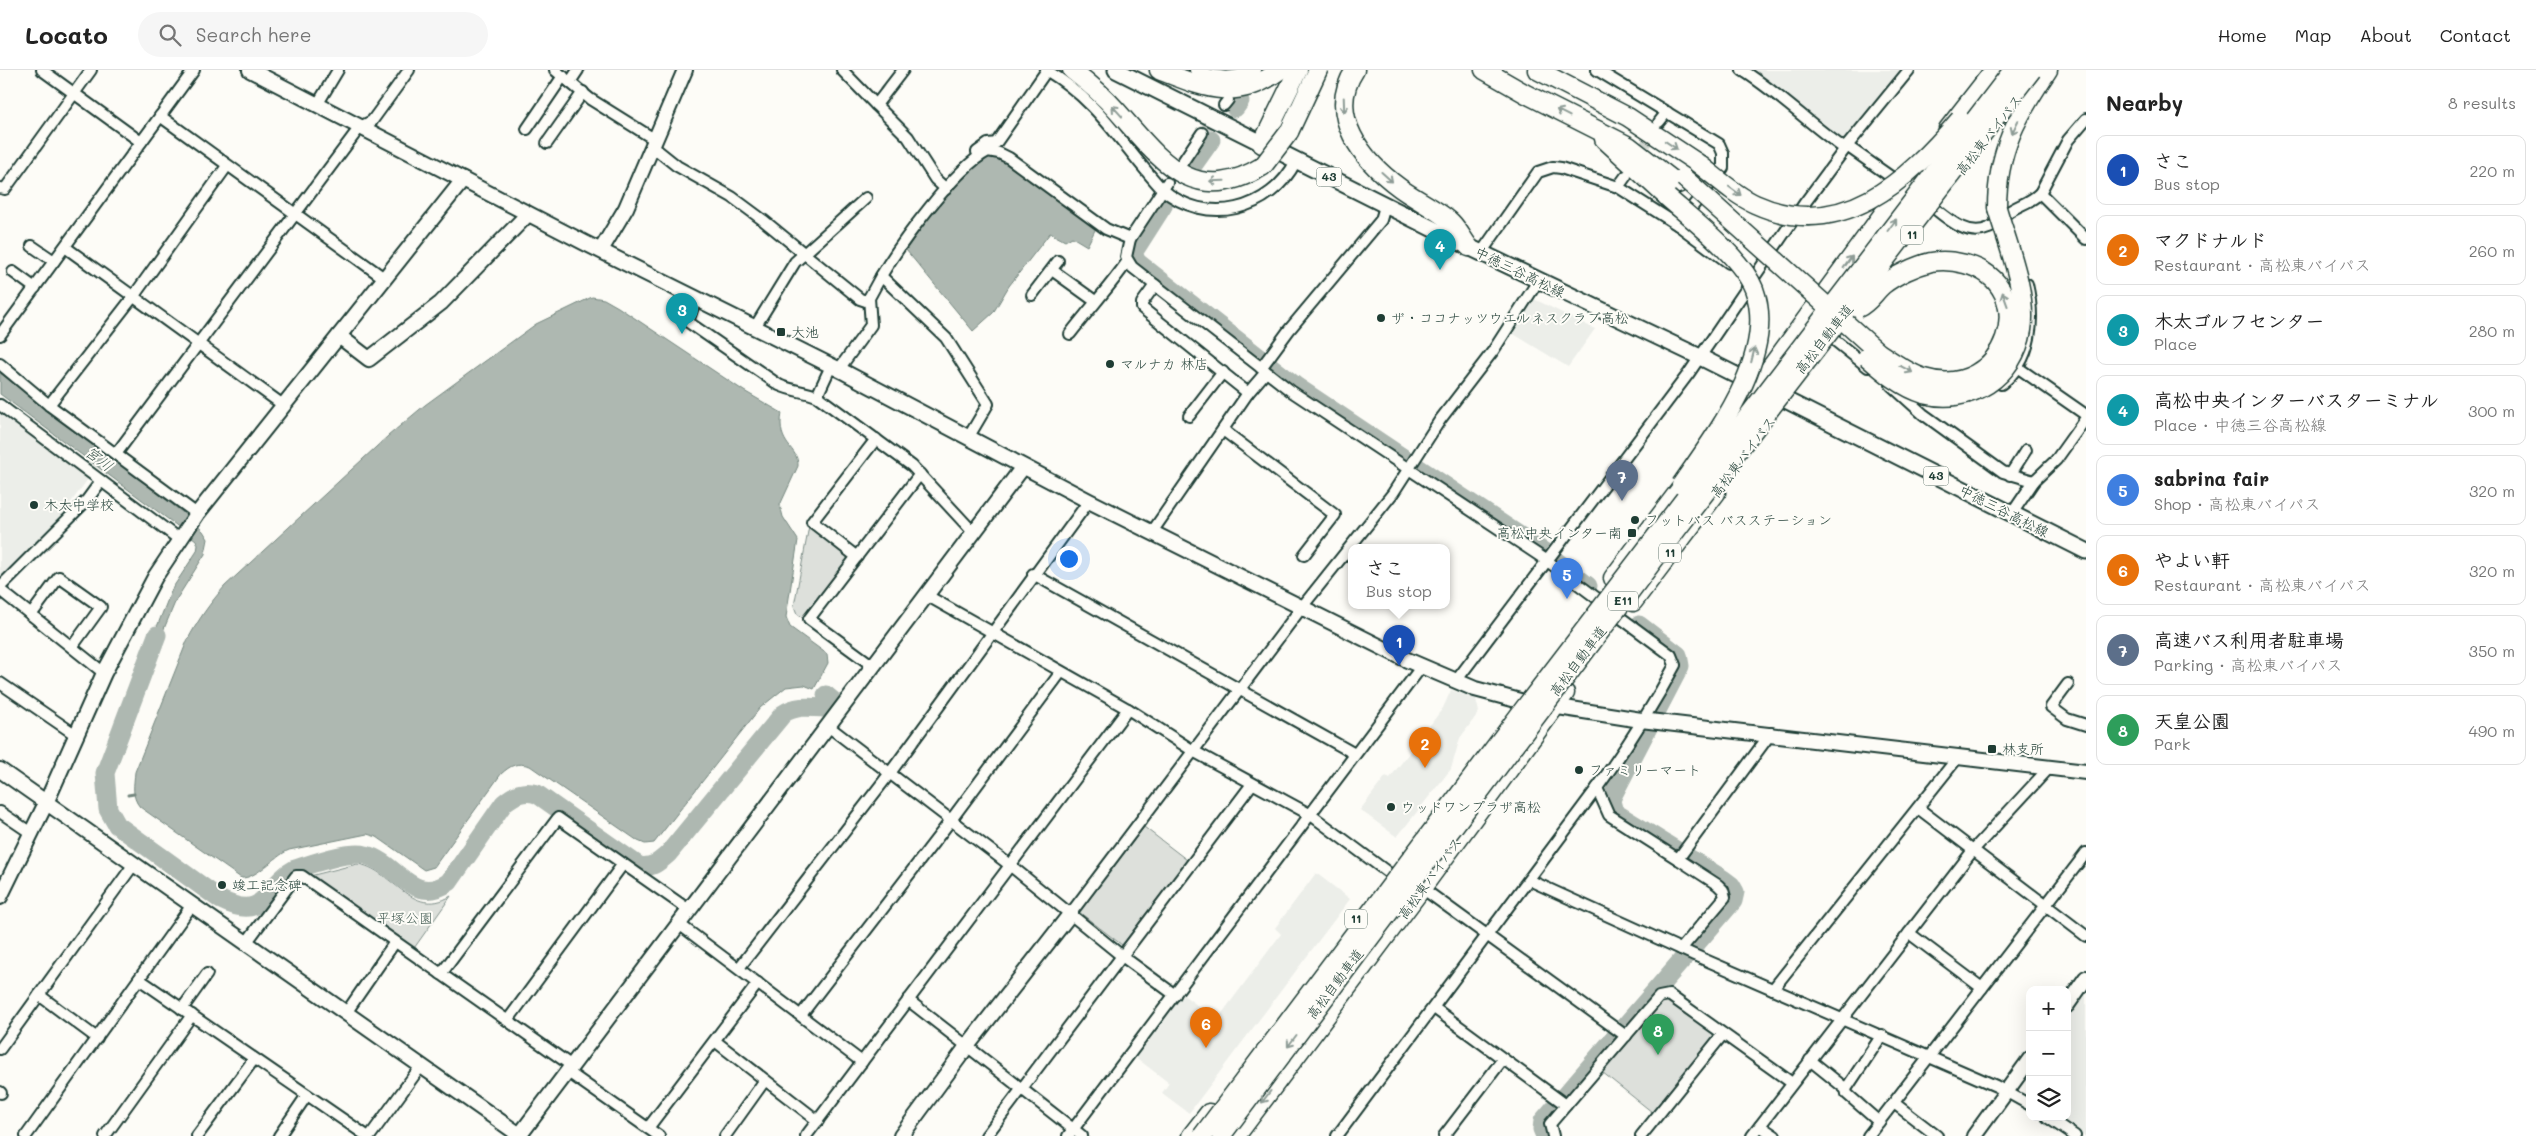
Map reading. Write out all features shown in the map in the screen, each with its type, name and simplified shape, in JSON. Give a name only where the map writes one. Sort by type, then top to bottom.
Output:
[{"type":"highway","points":[[1072,70],[1096,88],[1148,148],[1183,175],[1213,182],[1231,180],[1248,174],[1262,166],[1290,132],[1318,70]]},
{"type":"highway","points":[[1159,70],[1205,87],[1225,91],[1245,89],[1263,83],[1280,70]]},
{"type":"highway","points":[[1262,144],[1298,70]]},
{"type":"highway","points":[[1355,70],[1346,83],[1342,103],[1345,120],[1354,140],[1374,166],[1398,187],[1451,222],[1475,250]]},
{"type":"highway","points":[[1484,70],[1629,146],[1872,362],[1898,381],[1923,394],[1949,397],[1974,393],[1996,380],[2013,359],[2022,330],[2020,292],[1997,208],[1997,181],[2004,149],[2027,101],[2048,70]]},
{"type":"highway","points":[[1537,70],[1648,129],[1753,204],[1771,210],[1806,217],[1841,212],[1876,198],[1894,186],[1946,136],[1997,78]]},
{"type":"highway","name":"高松自動車道","points":[[1202,1136],[1997,78],[2013,70]]},
{"type":"highway","name":"高松自動車道","points":[[1221,1136],[1678,528],[2032,70]]},
{"type":"highway","name":"高松東バイパス","points":[[1236,1136],[1621,618],[1933,207],[2040,70]]},
{"type":"highway","name":"11","points":[[1192,1136],[1758,387],[1903,186],[1997,78]]},
{"type":"highway","points":[[1574,642],[1718,431],[1738,394],[1751,363],[1758,338],[1758,306],[1753,287],[1676,187],[1605,106]]},
{"type":"highway","points":[[1676,187],[1878,352],[1904,369],[1924,378],[1944,382],[1967,379],[1988,368],[2002,350],[2009,326],[2007,300],[1998,284],[1975,266],[1946,261],[1919,265],[1883,285],[1865,304],[1844,314]]},
{"type":"main road","name":"中徳三谷高松線","points":[[1116,70],[1385,206],[1700,357],[2086,552]]},
{"type":"street","points":[[42,70],[140,142]]},
{"type":"street","points":[[0,188],[5,189],[91,70]]},
{"type":"street","points":[[0,335],[194,70]]},
{"type":"street","points":[[250,70],[528,214],[835,368],[1089,501],[1422,666],[1475,689],[1520,701],[1649,720],[1771,733],[2086,772]]},
{"type":"street","points":[[317,105],[338,70]]},
{"type":"street","points":[[116,454],[360,127],[372,121],[410,70]]},
{"type":"street","points":[[527,129],[562,76],[578,70]]},
{"type":"street","points":[[601,250],[626,208],[685,70]]},
{"type":"street","points":[[842,70],[908,137],[935,179],[946,189]]},
{"type":"street","points":[[876,105],[903,70]]},
{"type":"street","points":[[958,176],[972,156],[988,144],[996,143],[1046,70],[1078,92],[1098,111],[1165,186],[1172,198],[1198,208],[1220,210],[1241,206],[1276,190],[1288,177],[1296,161]]},
{"type":"street","points":[[1195,70],[1225,77],[1238,77],[1256,70]]},
{"type":"street","points":[[1597,70],[1719,144],[1724,161],[1723,168],[1678,225]]},
{"type":"street","points":[[1742,70],[1780,95],[1822,134],[1846,147],[1967,230],[1978,231],[1989,228],[2007,213],[2032,201],[2040,193],[2068,140],[2086,119]]},
{"type":"street","points":[[1456,681],[1700,357],[1846,147],[1909,70]]},
{"type":"street","points":[[562,76],[653,142],[677,166],[732,197],[763,220],[860,299],[866,300],[869,298]]},
{"type":"street","points":[[547,144],[583,92]]},
{"type":"street","points":[[1659,122],[1667,112]]},
{"type":"street","points":[[160,116],[384,278]]},
{"type":"street","points":[[1182,163],[1202,133]]},
{"type":"street","points":[[817,396],[835,368],[871,325],[869,298],[900,247],[946,189],[980,155],[988,152],[999,153],[1106,229],[1130,239]]},
{"type":"street","points":[[49,405],[133,297],[228,166]]},
{"type":"street","points":[[1475,250],[1538,172],[1553,167],[1562,168],[1618,187],[1678,225],[1752,281]]},
{"type":"street","points":[[1618,187],[1626,176]]},
{"type":"street","points":[[0,897],[4,875],[31,833],[104,673],[155,578],[196,516],[463,180]]},
{"type":"street","points":[[1070,334],[1095,301],[1102,297],[1127,262],[1127,249],[1130,239],[1165,186]]},
{"type":"street","points":[[2040,193],[2086,239]]},
{"type":"street","points":[[755,328],[788,272],[803,254],[866,198]]},
{"type":"street","points":[[1152,532],[1224,430],[1289,330],[1381,220],[1385,206]]},
{"type":"street","points":[[1898,391],[1940,403],[1958,402],[1988,392],[2006,380],[2018,367],[2027,348],[2032,326],[2032,304],[2007,213]]},
{"type":"street","points":[[338,336],[369,359],[441,302],[528,214]]},
{"type":"street","points":[[32,246],[54,261]]},
{"type":"street","points":[[65,247],[283,405]]},
{"type":"street","points":[[1127,262],[1155,286],[1265,366],[1548,558],[1598,599]]},
{"type":"street","points":[[1032,295],[1055,266],[1095,301]]},
{"type":"street","points":[[13,272],[35,288]]},
{"type":"street","points":[[881,276],[946,338],[988,404],[968,438]]},
{"type":"street","points":[[1351,544],[1411,466],[1440,420],[1493,351],[1538,281]]},
{"type":"street","points":[[1155,286],[1142,303],[1142,308],[1248,393]]},
{"type":"street","points":[[696,298],[688,322],[779,385],[791,391],[805,391],[817,396],[920,474],[973,532]]},
{"type":"street","points":[[1833,339],[1898,391],[1923,414],[2003,472],[2034,481]]},
{"type":"street","points":[[0,364],[49,405],[196,516]]},
{"type":"street","points":[[2011,515],[2034,481],[2056,460],[2086,417],[2018,367]]},
{"type":"street","points":[[1188,416],[1223,372]]},
{"type":"street","points":[[0,405],[101,482],[181,538]]},
{"type":"street","points":[[1224,430],[1335,514],[1304,555]]},
{"type":"street","points":[[857,557],[812,522],[876,440]]},
{"type":"street","points":[[2010,475],[2026,450]]},
{"type":"street","points":[[0,770],[520,1136],[1023,467]]},
{"type":"street","points":[[873,666],[809,619],[920,474]]},
{"type":"street","points":[[101,482],[87,500],[0,589],[104,673]]},
{"type":"street","points":[[739,968],[890,773],[1033,574],[1089,501]]},
{"type":"street","points":[[901,1136],[968,1045],[1195,752],[1240,689],[1348,547]]},
{"type":"street","points":[[1033,574],[1355,754]]},
{"type":"street","points":[[31,615],[59,577],[101,607],[72,647]]},
{"type":"street","points":[[926,595],[1128,709],[1195,752],[1310,815],[1390,874]]},
{"type":"street","points":[[1337,1136],[1488,936],[1636,734],[1649,720],[1657,699],[1675,664],[1671,655],[1621,618]]},
{"type":"street","points":[[1070,1133],[1422,666]]},
{"type":"street","points":[[801,1015],[951,820],[1061,672]]},
{"type":"street","points":[[0,682],[76,735]]},
{"type":"street","points":[[2068,684],[2051,706],[2067,719],[2086,725]]},
{"type":"street","points":[[806,1136],[1128,709]]},
{"type":"street","points":[[828,726],[1011,866],[1122,956],[1175,995]]},
{"type":"street","points":[[1680,856],[1771,733]]},
{"type":"street","points":[[1773,989],[1959,756]]},
{"type":"street","points":[[1752,1136],[1974,849],[2049,768]]},
{"type":"street","points":[[986,1136],[1252,784]]},
{"type":"street","points":[[1596,788],[1609,815],[1680,856],[1723,890],[1725,897],[1687,951]]},
{"type":"street","points":[[1918,808],[2086,936]]},
{"type":"street","points":[[0,812],[31,833]]},
{"type":"street","points":[[441,974],[558,818],[689,910]]},
{"type":"street","points":[[1868,1136],[2086,853]]},
{"type":"street","points":[[0,1049],[134,864]]},
{"type":"street","points":[[508,1020],[623,864]]},
{"type":"street","points":[[246,943],[296,876],[302,876],[508,1020],[659,1136]]},
{"type":"street","points":[[1529,880],[1773,989],[1930,1056],[2007,1091],[2026,1103]]},
{"type":"street","points":[[1422,888],[1622,1032]]},
{"type":"street","points":[[26,1136],[192,905]]},
{"type":"street","points":[[679,924],[862,1062]]},
{"type":"street","points":[[1909,934],[1982,988]]},
{"type":"street","points":[[346,1014],[395,942]]},
{"type":"street","points":[[182,1009],[207,974]]},
{"type":"street","points":[[2071,999],[2086,978]]},
{"type":"street","points":[[139,979],[307,1096],[369,1136],[422,1066]]},
{"type":"street","points":[[648,1128],[758,983]]},
{"type":"street","points":[[39,995],[96,1038]]},
{"type":"street","points":[[1549,1134],[1550,1124],[1562,1102],[1622,1032],[1659,997],[1669,995],[1792,1084]]},
{"type":"street","points":[[908,1000],[1022,1089],[1070,1133],[1082,1136]]},
{"type":"street","points":[[1434,1008],[1562,1102]]},
{"type":"street","points":[[105,1136],[192,1015]]},
{"type":"street","points":[[1641,1136],[1723,1034]]},
{"type":"street","points":[[1846,1089],[1882,1035]]},
{"type":"street","points":[[715,1041],[818,1121]]},
{"type":"street","points":[[197,1136],[254,1059]]},
{"type":"street","points":[[1444,1136],[1503,1059]]},
{"type":"street","points":[[1810,1060],[1846,1089],[1847,1094],[1879,1122]]},
{"type":"street","points":[[1974,1136],[2026,1065]]},
{"type":"street","points":[[725,1136],[765,1080]]},
{"type":"street","points":[[279,1136],[307,1096]]},
{"type":"street","points":[[1894,1103],[1937,1136]]},
{"type":"street","points":[[2053,1121],[2075,1136]]},
{"type":"street","points":[[1760,1126],[1775,1136]]},
{"type":"shaded area","points":[[1747,70],[1899,70],[1902,75],[1844,143]]},
{"type":"shaded area","points":[[1534,299],[1595,329],[1568,367],[1512,333]]},
{"type":"shaded area","name":"木太中学校","points":[[0,410],[87,474],[88,479],[50,531],[0,581]]},
{"type":"shaded area","points":[[1451,690],[1476,699],[1479,712],[1460,738],[1451,769],[1397,837],[1360,810],[1386,776],[1390,778],[1443,708]]},
{"type":"shaded area","points":[[1316,873],[1350,899],[1189,1113],[1162,1093],[1169,1083],[1134,1056],[1182,994],[1217,1020],[1281,934],[1275,928]]},
{"type":"shaded area","points":[[2086,990],[2086,1136],[2061,1121],[2071,1121],[2071,1011]]},
{"type":"green space","points":[[809,526],[847,555],[849,560],[804,619],[797,614],[794,606]]},
{"type":"green space","points":[[1144,827],[1187,860],[1122,945],[1079,912]]},
{"type":"green space","name":"平塚公園","points":[[357,864],[369,867],[413,897],[424,902],[437,902],[451,896],[412,951],[306,877]]},
{"type":"green space","points":[[1663,1001],[1671,1002],[1713,1033],[1714,1037],[1652,1112],[1602,1072]]},
{"type":"water","points":[[990,156],[1009,163],[1096,228],[1087,246],[1072,237],[1065,241],[1050,233],[1009,286],[993,313],[973,331],[906,250],[956,184],[967,172]]},
{"type":"water","points":[[592,297],[604,299],[618,307],[744,391],[782,413],[782,433],[795,454],[798,466],[780,505],[783,517],[798,540],[786,617],[790,627],[827,654],[828,663],[814,689],[804,685],[786,687],[760,708],[654,843],[645,844],[638,841],[530,766],[521,764],[511,766],[501,774],[434,867],[424,870],[377,837],[367,834],[289,850],[253,875],[241,878],[140,807],[134,795],[135,772],[187,641],[195,626],[225,586],[388,436],[425,405],[536,324]]},
{"type":"water","name":"宮川","points":[[0,373],[182,512],[203,531],[208,539],[205,554],[176,600],[151,660],[145,657],[172,589],[197,551],[198,545],[196,540],[0,394]]},
{"type":"waterway","points":[[1235,108],[1240,101]]},
{"type":"waterway","points":[[1194,164],[1211,140]]},
{"type":"waterway","points":[[1163,206],[1133,253],[1137,262],[1297,387],[1547,554],[1588,586]]},
{"type":"waterway","points":[[1545,1136],[1542,1129],[1543,1121],[1733,901],[1735,892],[1731,885],[1723,879],[1614,812],[1611,801],[1613,795],[1680,666],[1678,655],[1639,625]]},
{"type":"waterway","points":[[157,635],[105,773],[108,809],[117,825],[221,900],[236,906],[248,907],[257,905],[285,876],[295,869],[350,854],[366,855],[377,859],[415,887],[425,889],[436,888],[449,882],[504,803],[512,797],[523,793],[537,794],[639,866],[651,865],[668,854],[783,714],[798,708],[825,708],[832,700],[826,695]]},
{"type":"waterway","points":[[128,795],[134,794]]},
{"type":"waterway","points":[[107,799],[113,798]]},
{"type":"tunnel","points":[[1202,133],[1224,105]]},
{"type":"tunnel","points":[[1637,158],[1654,130]]},
{"type":"place","name":"高松中央インターバスターミナル","points":[[1440,270]]},
{"type":"place","name":"ザ・ココナッツウエルネスクラブ高松","points":[[1381,318]]},
{"type":"place","name":"大池","points":[[781,332]]},
{"type":"place","name":"木太ゴルフセンター","points":[[682,334]]},
{"type":"place","name":"マルナカ 林店","points":[[1110,364]]},
{"type":"place","name":"高速バス利用者駐車場","points":[[1622,501]]},
{"type":"place","name":"木太中学校","points":[[34,505]]},
{"type":"place","name":"フットバス バスステーション","points":[[1635,520]]},
{"type":"place","name":"高松中央インター南","points":[[1632,533]]},
{"type":"place","name":"sabrina fair","points":[[1567,599]]},
{"type":"place","name":"さこ","points":[[1399,666]]},
{"type":"place","name":"林支所","points":[[1992,749]]},
{"type":"place","name":"マクドナルド","points":[[1425,768]]},
{"type":"place","name":"ファミリーマート","points":[[1579,770]]},
{"type":"place","name":"ウッドワンプラザ高松","points":[[1391,807]]},
{"type":"place","name":"竣工記念碑","points":[[222,885]]},
{"type":"place","name":"やよい軒","points":[[1206,1048]]},
{"type":"place","name":"天皇公園","points":[[1658,1055]]}]
